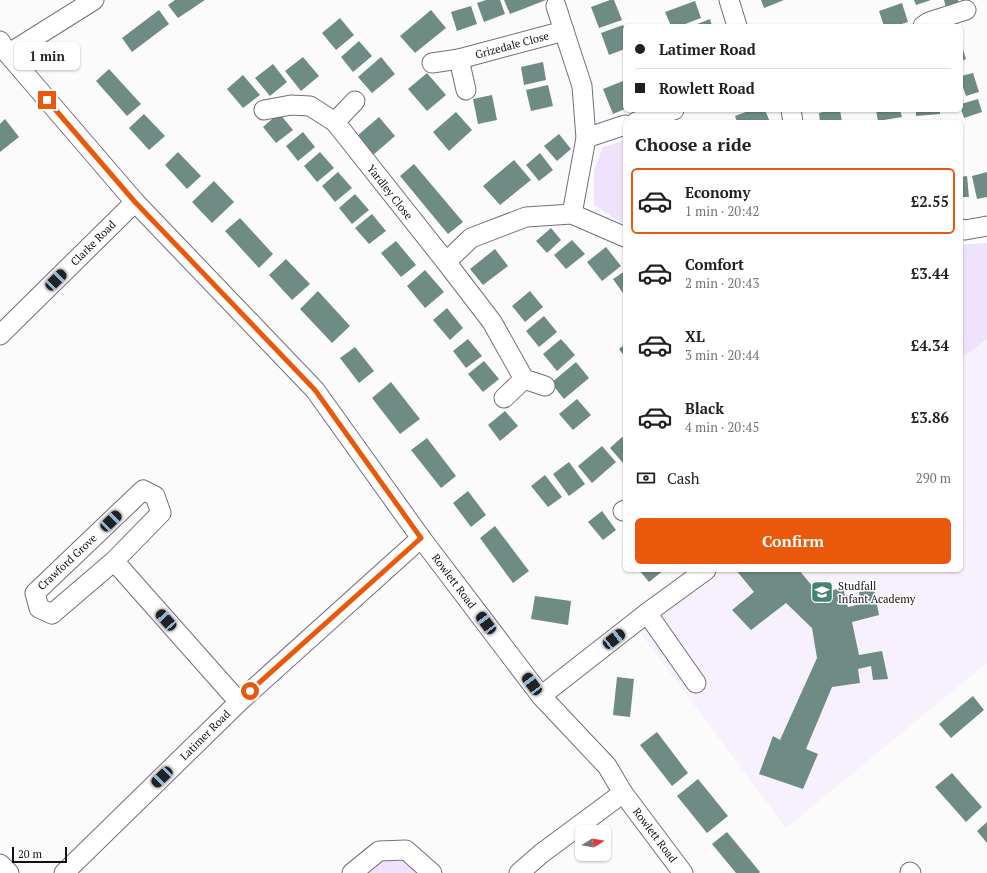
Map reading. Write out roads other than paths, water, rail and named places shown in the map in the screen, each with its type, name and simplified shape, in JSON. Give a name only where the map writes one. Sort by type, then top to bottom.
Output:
[{"type":"street","points":[[4,47],[94,0]]},
{"type":"street","points":[[729,0],[736,24]]},
{"type":"street","name":"Grizedale Close","points":[[556,6],[582,86],[586,138],[572,214]]},
{"type":"street","points":[[926,24],[966,10]]},
{"type":"street","name":"Grizedale Close","points":[[432,63],[459,59],[564,31]]},
{"type":"street","name":"Rowlett Road","points":[[4,47],[135,202],[315,390],[421,538],[541,696],[607,766],[623,793],[683,873]]},
{"type":"street","points":[[459,59],[466,90]]},
{"type":"street","points":[[335,122],[355,101]]},
{"type":"street","name":"Yardley Close","points":[[264,110],[290,105],[310,106],[335,122],[492,322],[524,379]]},
{"type":"street","points":[[642,120],[668,112]]},
{"type":"street","points":[[586,138],[623,126]]},
{"type":"street","name":"Clarke Road","points":[[0,335],[135,202]]},
{"type":"street","points":[[446,262],[471,238],[526,217],[572,214],[623,235]]},
{"type":"street","points":[[963,230],[987,226]]},
{"type":"street","points":[[504,398],[524,379],[545,386]]},
{"type":"street","name":"Crawford Grove","points":[[143,490],[156,496],[161,513],[114,561],[52,614],[39,608],[35,593],[143,490]]},
{"type":"street","name":"Latimer Road","points":[[64,873],[239,702],[421,538]]},
{"type":"street","points":[[114,561],[239,702]]},
{"type":"street","points":[[541,696],[647,613],[703,572]]},
{"type":"street","points":[[647,613],[696,683]]},
{"type":"street","points":[[519,873],[542,853],[623,793]]},
{"type":"street","points":[[352,873],[379,850],[406,850],[432,873]]},
{"type":"street","points":[[0,864],[9,873]]},
{"type":"place","name":"Studfall Infant Academy","points":[[822,592]]}]
